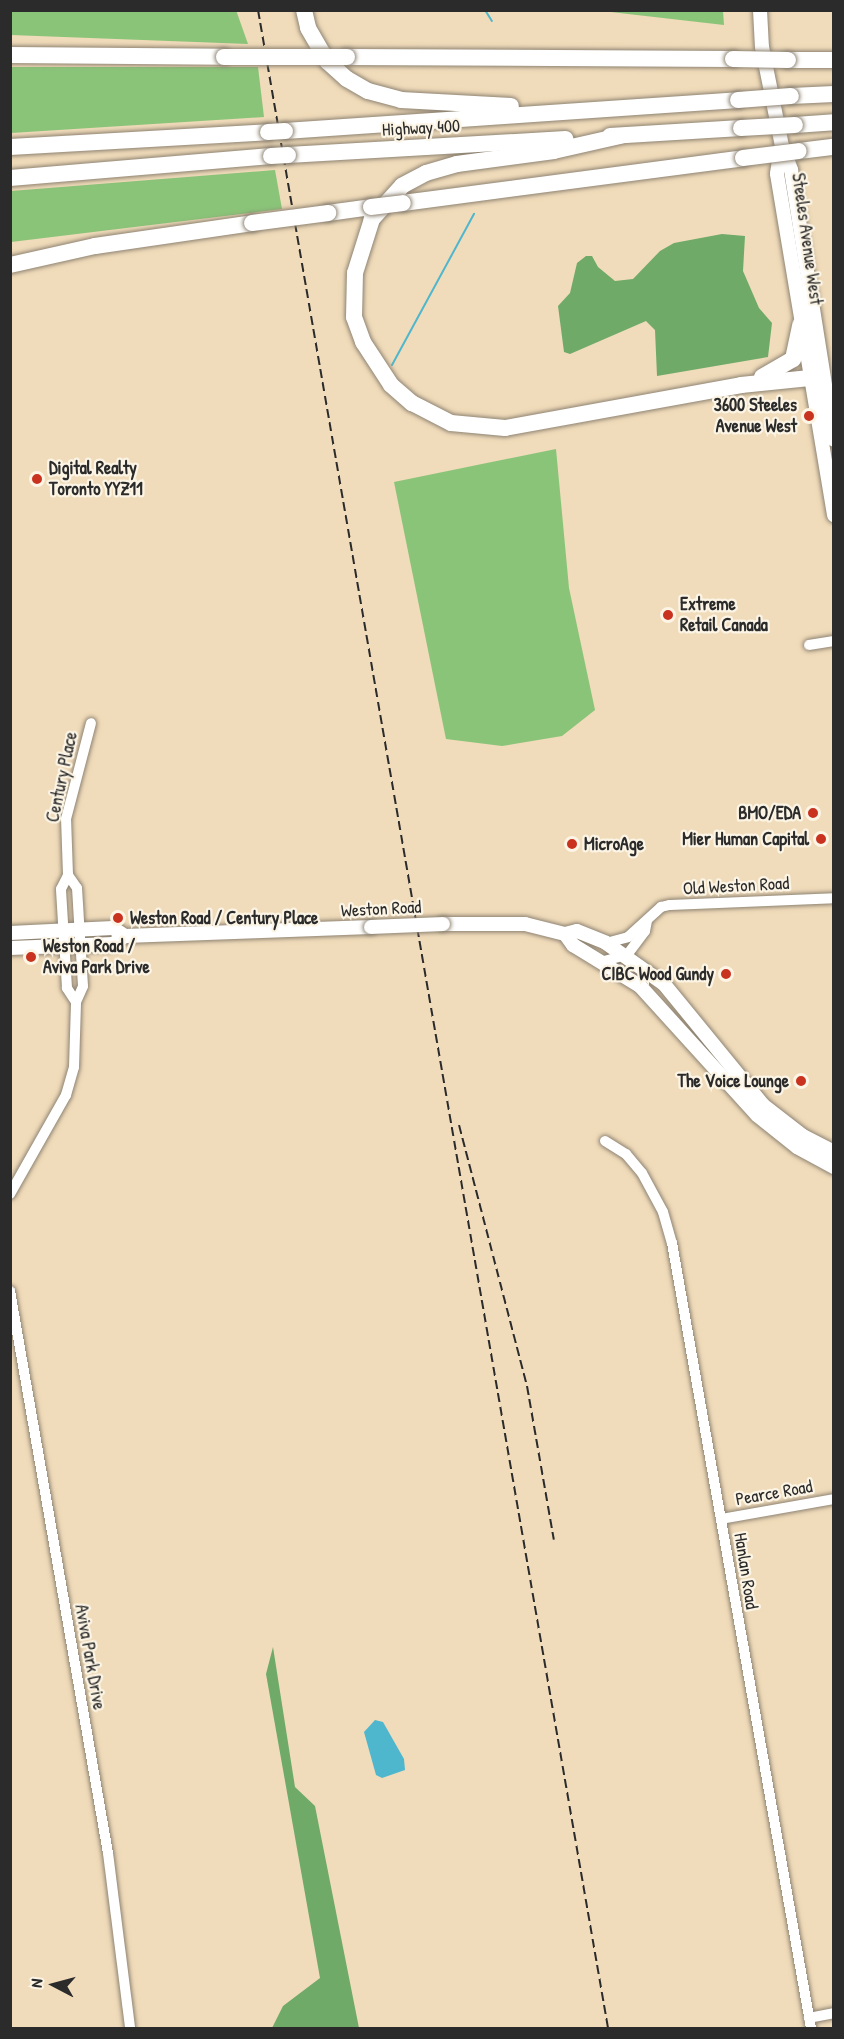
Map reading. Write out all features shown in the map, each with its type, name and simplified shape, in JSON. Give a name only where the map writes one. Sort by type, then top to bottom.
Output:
[{"type":"highway","points":[[304,10],[308,28],[328,62],[346,79],[380,95],[422,101],[602,109]]},
{"type":"highway","points":[[10,52],[224,57],[834,60]]},
{"type":"highway","name":"Highway 400","points":[[10,147],[834,94]]},
{"type":"highway","name":"Highway 400","points":[[10,178],[271,156],[834,122]]},
{"type":"highway","points":[[620,136],[554,150],[457,164],[426,173],[402,186],[372,219],[361,243],[355,273],[354,317],[363,342],[391,385],[412,403],[451,423],[505,428],[741,385],[816,377]]},
{"type":"highway","points":[[10,254],[95,246],[370,207],[834,147]]},
{"type":"highway","points":[[10,265],[95,246]]},
{"type":"highway","points":[[741,385],[787,365],[797,350],[800,325]]},
{"type":"main road","name":"Steeles Avenue West","points":[[750,10],[762,47],[782,146],[791,170],[834,515]]},
{"type":"main road","name":"Steeles Avenue West","points":[[760,10],[762,47]]},
{"type":"main road","name":"Steeles Avenue West","points":[[782,146],[777,174],[800,325],[834,440]]},
{"type":"main road","name":"Weston Road","points":[[10,948],[113,944],[125,936],[443,924],[525,924],[565,934],[577,931],[627,955],[664,984],[763,1105],[803,1136],[834,1152]]},
{"type":"main road","name":"Weston Road","points":[[10,933],[113,928],[125,936]]},
{"type":"main road","name":"Weston Road","points":[[565,934],[573,945],[604,961],[640,986],[757,1115],[797,1147],[834,1167]]},
{"type":"street","points":[[809,645],[834,641]]},
{"type":"street","name":"Century Place","points":[[63,929],[61,889],[68,875],[66,819],[91,723]]},
{"type":"street","name":"Century Place","points":[[68,875],[77,888],[79,928]]},
{"type":"street","name":"Old Weston Road","points":[[606,943],[628,937],[661,908],[670,905],[834,898]]},
{"type":"street","name":"Old Weston Road","points":[[627,955],[645,932],[647,921]]},
{"type":"street","points":[[10,1194],[66,1095],[74,1067],[76,1002],[82,986],[79,928]]},
{"type":"street","points":[[63,929],[67,988],[76,1002]]},
{"type":"street","points":[[604,961],[627,955]]},
{"type":"street","name":"Hanlan Road","points":[[605,1141],[634,1162],[663,1212],[690,1336],[810,2023]]},
{"type":"street","name":"Aviva Park Drive","points":[[10,1292],[108,1853],[130,2028]]},
{"type":"street","name":"Pearce Road","points":[[721,1519],[834,1499]]},
{"type":"street","points":[[810,2023],[834,2013]]},
{"type":"green space","points":[[236,10],[248,44],[11,35],[11,11]]},
{"type":"green space","points":[[602,11],[723,11],[724,25]]},
{"type":"green space","points":[[11,67],[258,67],[264,117],[11,133]]},
{"type":"green space","points":[[275,170],[282,209],[11,242],[11,191]]},
{"type":"green space","points":[[722,234],[745,236],[743,271],[759,308],[772,323],[768,357],[657,376],[655,330],[646,321],[570,354],[564,352],[558,306],[570,293],[577,263],[586,256],[592,256],[598,267],[615,281],[633,279],[660,251],[674,243]]},
{"type":"green space","points":[[556,449],[569,588],[595,710],[562,736],[502,746],[446,739],[394,482]]},
{"type":"green space","points":[[273,1647],[295,1787],[315,1806],[359,2028],[272,2028],[283,2006],[320,1978],[266,1674]]},
{"type":"water","points":[[375,1720],[383,1722],[404,1759],[405,1770],[382,1778],[376,1775],[364,1732]]},
{"type":"waterway","points":[[485,10],[492,21]]},
{"type":"waterway","points":[[392,365],[474,214]]},
{"type":"railway","points":[[258,10],[608,2028]]},
{"type":"railway","points":[[459,1125],[527,1386],[554,1540]]},
{"type":"place","name":"3600 Steeles Avenue West","points":[[809,416]]},
{"type":"place","name":"Digital Realty Toronto YYZ11","points":[[37,479]]},
{"type":"place","name":"Extreme Retail Canada","points":[[668,615]]},
{"type":"place","name":"BMO/EDA","points":[[813,813]]},
{"type":"place","name":"Mier Human Capital","points":[[821,839]]},
{"type":"place","name":"MicroAge","points":[[572,844]]},
{"type":"place","name":"Weston Road / Century Place","points":[[118,918]]},
{"type":"place","name":"Weston Road / Aviva Park Drive","points":[[31,957]]},
{"type":"place","name":"CIBC Wood Gundy","points":[[726,974]]},
{"type":"place","name":"The Voice Lounge","points":[[801,1081]]}]
